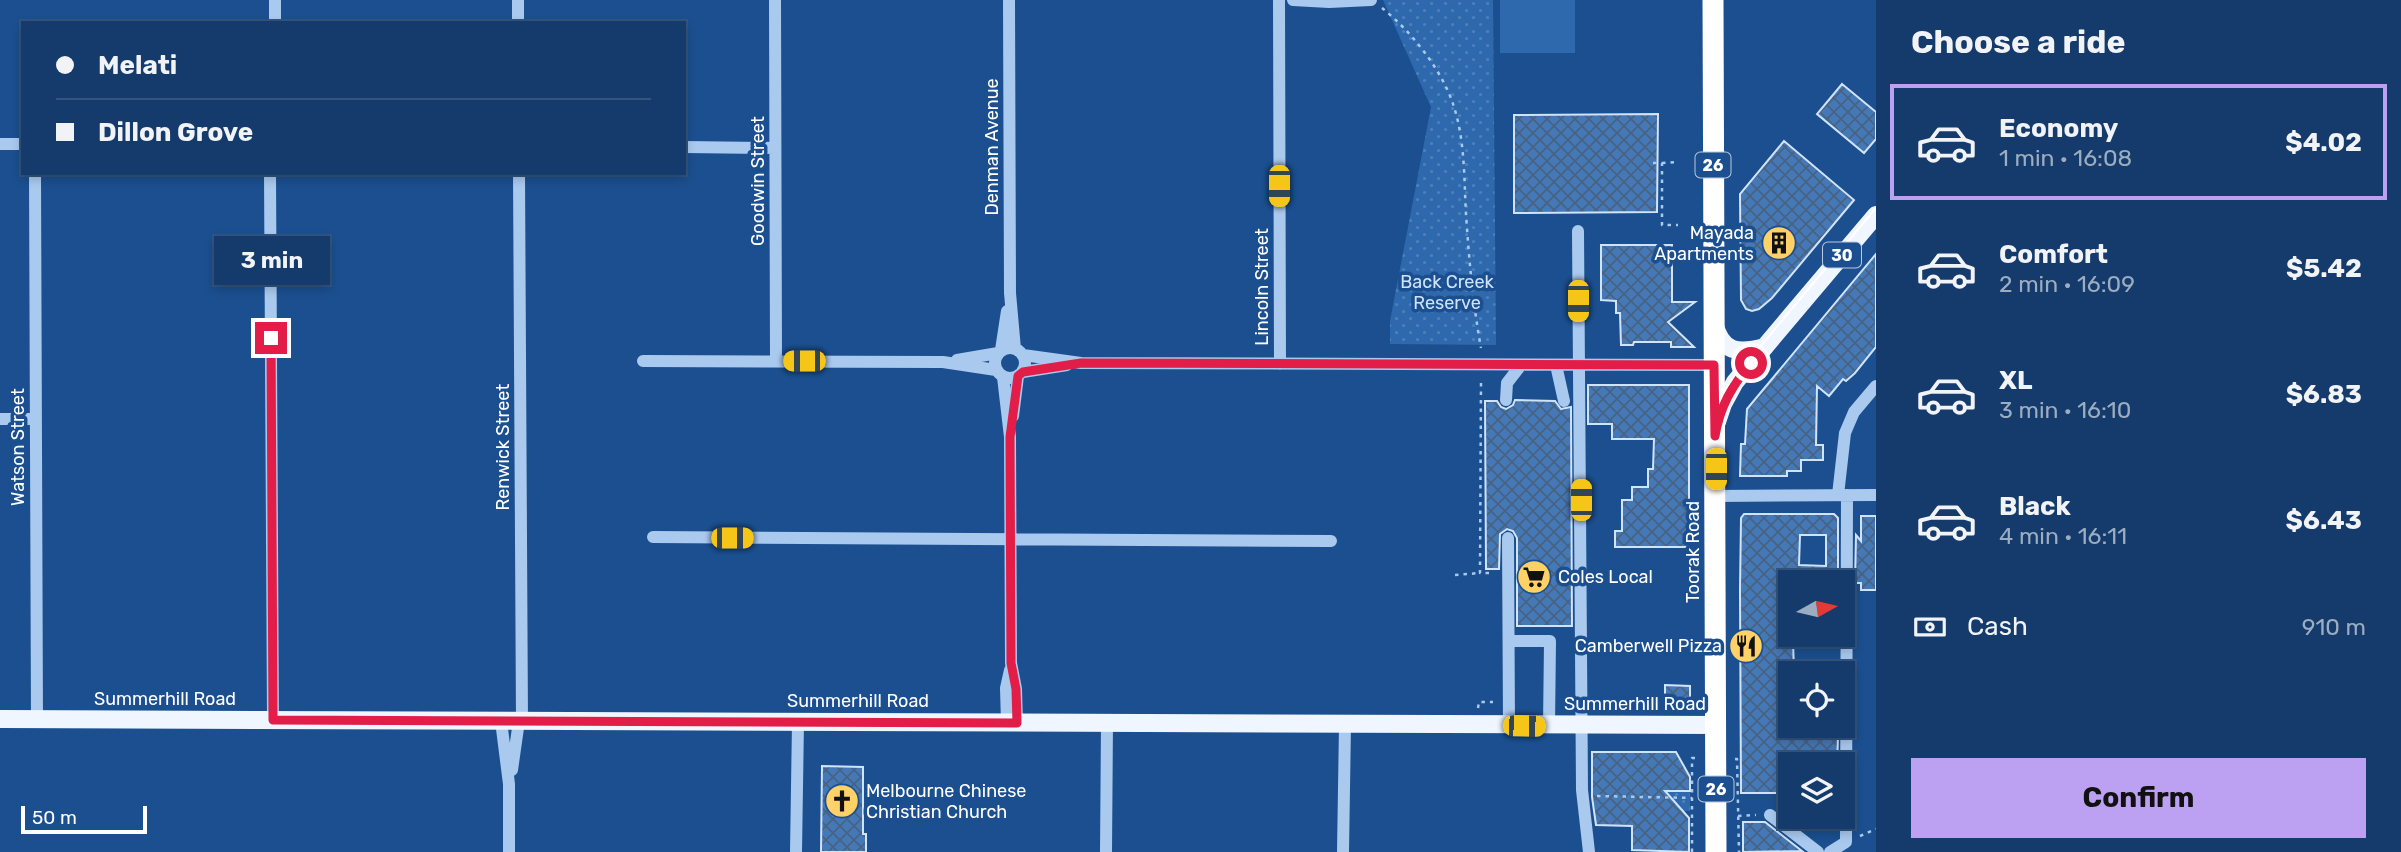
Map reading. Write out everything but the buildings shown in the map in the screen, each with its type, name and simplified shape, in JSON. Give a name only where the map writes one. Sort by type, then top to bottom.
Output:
[{"type":"highway","name":"Toorak Road","points":[[1713,0],[1716,852]]},
{"type":"main road","name":"30","points":[[1715,436],[1720,412],[1730,391],[1876,215]]},
{"type":"main road","points":[[1714,323],[1721,339],[1731,349],[1748,351],[1765,346]]},
{"type":"main road","name":"Summerhill Road","points":[[0,719],[1716,725]]},
{"type":"street","points":[[275,0],[275,21]]},
{"type":"street","points":[[518,0],[518,21]]},
{"type":"street","name":"Goodwin Street","points":[[775,0],[776,361]]},
{"type":"street","name":"Denman Avenue","points":[[1009,0],[1010,293],[1019,352]]},
{"type":"street","name":"Lincoln Street","points":[[1279,0],[1280,364]]},
{"type":"street","points":[[1293,0],[1371,0]]},
{"type":"street","points":[[0,144],[21,144]]},
{"type":"street","points":[[686,147],[775,148]]},
{"type":"street","name":"Watson Street","points":[[35,175],[37,720]]},
{"type":"street","points":[[270,175],[273,720]]},
{"type":"street","name":"Renwick Street","points":[[509,852],[509,784],[514,721],[519,175]]},
{"type":"street","points":[[1578,231],[1582,796],[1589,852]]},
{"type":"street","name":"Denman Avenue","points":[[999,352],[1010,293]]},
{"type":"street","points":[[643,360],[943,362],[999,352],[1019,352],[1081,363],[1714,365]]},
{"type":"street","points":[[999,352],[995,361],[1000,373],[1010,437],[1011,663],[1016,689],[1012,723]]},
{"type":"street","points":[[1010,437],[1020,374],[1025,363],[1019,352]]},
{"type":"street","points":[[943,362],[1013,378],[1020,374],[1081,363]]},
{"type":"street","points":[[1506,400],[1507,383],[1521,365]]},
{"type":"street","points":[[1556,365],[1564,401]]},
{"type":"street","points":[[1830,852],[1846,842],[1842,495],[1844,433],[1854,412],[1876,386]]},
{"type":"street","points":[[0,419],[36,419]]},
{"type":"street","points":[[1716,496],[1876,495]]},
{"type":"street","points":[[653,537],[1331,541]]},
{"type":"street","points":[[1508,538],[1509,725]]},
{"type":"street","points":[[1510,641],[1550,641],[1549,726]]},
{"type":"street","points":[[796,852],[798,722]]},
{"type":"street","points":[[1106,852],[1107,723]]},
{"type":"street","points":[[1343,852],[1345,725]]},
{"type":"street","points":[[1770,815],[1818,852]]},
{"type":"path","points":[[1371,0],[1396,19],[1428,57],[1454,106],[1462,149],[1471,293],[1481,348]]},
{"type":"path","points":[[1653,163],[1678,162]]},
{"type":"path","points":[[1662,163],[1662,225],[1678,225]]},
{"type":"path","points":[[1480,383],[1480,573]]},
{"type":"path","points":[[1455,575],[1498,573]]},
{"type":"path","points":[[1478,725],[1479,702],[1497,702]]},
{"type":"path","points":[[1582,796],[1692,798]]},
{"type":"path","points":[[1716,816],[1770,815]]},
{"type":"green space","name":"Back Creek Reserve","points":[[1383,0],[1493,0],[1496,345],[1390,344],[1390,321],[1431,107]]},
{"type":"green space","points":[[1500,0],[1575,0],[1575,53],[1500,53]]},
{"type":"green space","points":[[1592,791],[1690,791],[1690,811],[1593,811]]},
{"type":"tram line","points":[[1712,852],[1711,444],[1715,410],[1729,384],[1876,208]]},
{"type":"place","name":"Mayada Apartments","points":[[1779,243]]},
{"type":"place","name":"Coles Local","points":[[1534,577]]},
{"type":"place","name":"Camberwell Pizza","points":[[1746,646]]},
{"type":"place","name":"Melbourne Chinese Christian Church","points":[[842,801]]},
{"type":"route","points":[[271,338],[273,720],[1017,723],[1016,689],[1011,663],[1010,437],[1018,376],[1023,372],[1081,363],[1714,365],[1715,436],[1726,398],[1751,363]]}]
